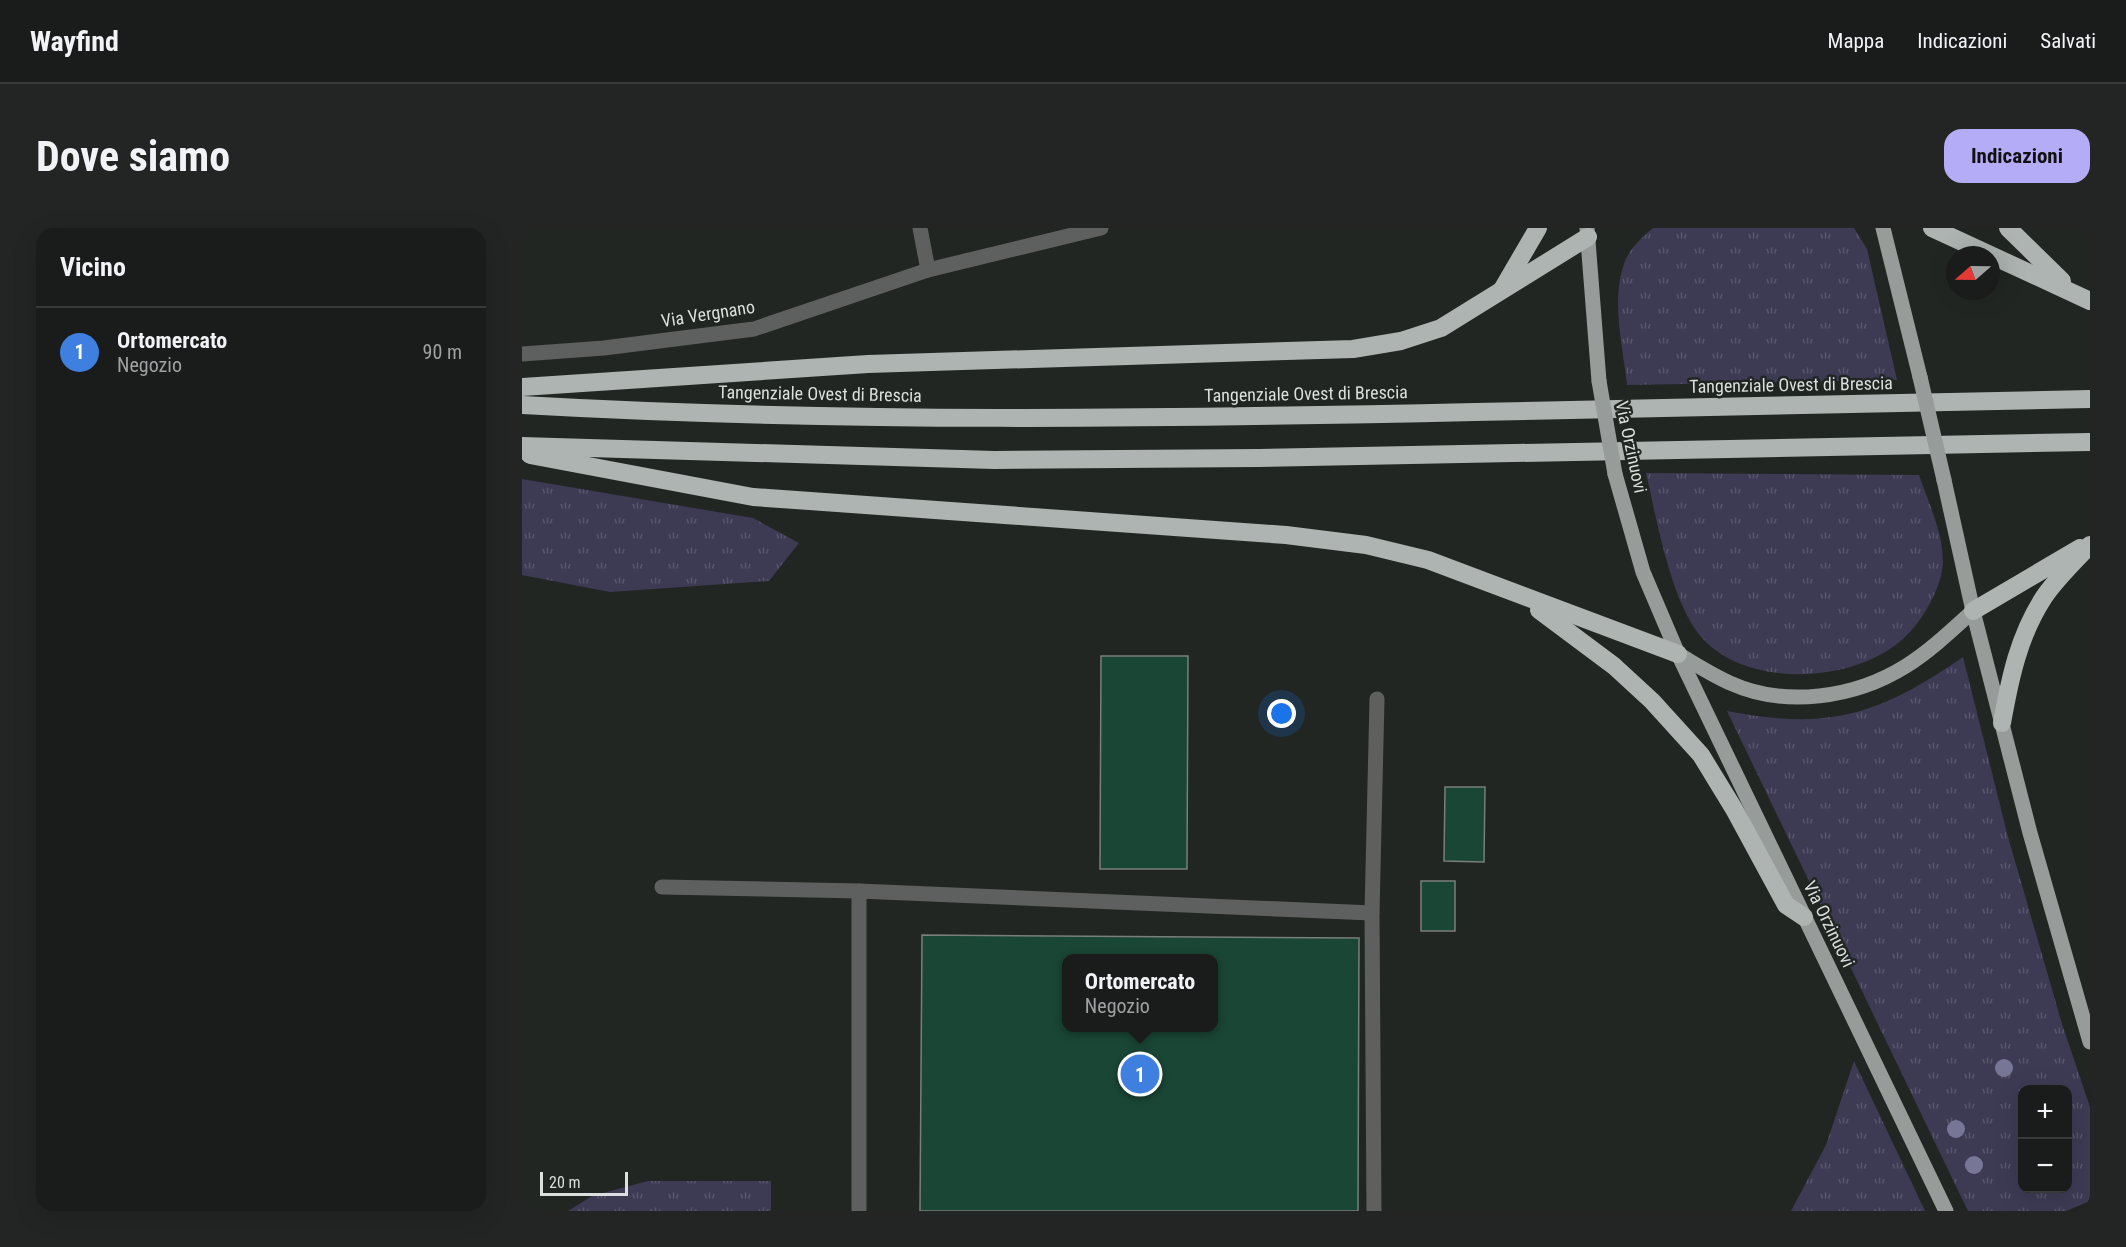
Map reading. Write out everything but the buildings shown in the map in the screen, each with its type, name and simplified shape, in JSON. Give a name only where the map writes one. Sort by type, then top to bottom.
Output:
[{"type":"highway","points":[[1501,293],[1538,228]]},
{"type":"highway","points":[[1932,228],[2090,301]]},
{"type":"highway","points":[[2008,228],[2071,291]]},
{"type":"highway","points":[[522,387],[868,364],[1353,349],[1401,341],[1441,328],[1501,293],[1592,231]]},
{"type":"highway","name":"Tangenziale Ovest di Brescia","points":[[522,405],[726,414],[990,418],[1251,417],[2090,399]]},
{"type":"highway","points":[[522,446],[994,460],[1259,458],[2090,442]]},
{"type":"highway","points":[[522,453],[753,497],[1286,535],[1366,545],[1428,560],[1678,654]]},
{"type":"highway","points":[[1973,611],[2090,543]]},
{"type":"highway","points":[[2002,723],[2011,672],[2021,641],[2045,596],[2090,543]]},
{"type":"highway","points":[[1501,586],[1560,623],[1652,701],[1701,755],[1734,809],[1786,905],[1804,916]]},
{"type":"main road","points":[[1883,228],[1920,377],[1973,611],[2030,833],[2090,1042]]},
{"type":"main road","name":"Via Orzinuovi","points":[[1592,231],[1599,381],[1615,474],[1642,572],[1678,654],[1946,1211]]},
{"type":"main road","points":[[1678,654],[1730,684],[1767,694],[1802,698],[1839,693],[1905,667],[1973,611]]},
{"type":"street","points":[[920,228],[928,270]]},
{"type":"street","name":"Via Vergnano","points":[[522,354],[604,348],[754,329],[928,270],[1101,228]]},
{"type":"street","points":[[1374,1211],[1372,913],[1377,699]]},
{"type":"street","points":[[662,887],[859,891],[1372,913]]},
{"type":"street","points":[[859,891],[859,1211]]},
{"type":"green space","points":[[1653,228],[1854,228],[1867,249],[1897,380],[1627,385],[1618,309],[1620,278],[1629,253]]},
{"type":"green space","points":[[1646,473],[1919,475],[1937,525],[1942,551],[1941,576],[1935,593],[1922,617],[1904,638],[1883,653],[1859,664],[1831,671],[1803,674],[1774,673],[1747,666],[1723,655],[1703,639],[1682,605],[1660,537]]},
{"type":"green space","points":[[522,479],[753,518],[799,543],[769,581],[610,592],[522,575]]},
{"type":"green space","points":[[1963,657],[2008,837],[2062,1024],[2090,1107],[2090,1201],[2066,1211],[1968,1211],[1727,711],[1763,717],[1824,718],[1878,705],[1905,693]]},
{"type":"green space","points":[[1854,1061],[1925,1211],[1791,1211],[1826,1145]]},
{"type":"green space","points":[[648,1181],[771,1181],[771,1211],[568,1211],[592,1196]]},
{"type":"place","name":"Ortomercato","points":[[1140,1074]]}]
